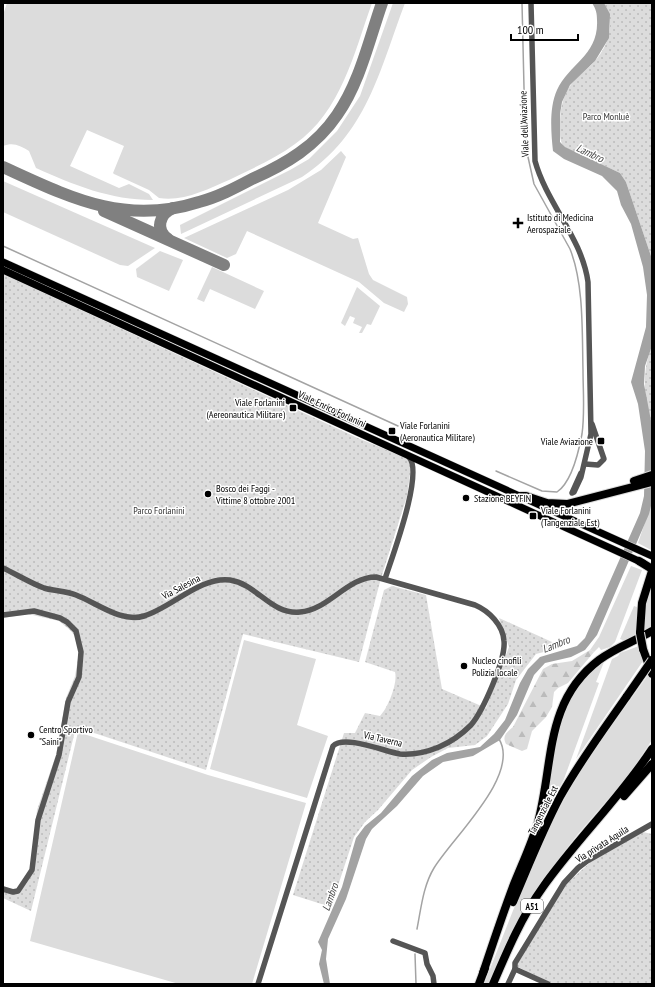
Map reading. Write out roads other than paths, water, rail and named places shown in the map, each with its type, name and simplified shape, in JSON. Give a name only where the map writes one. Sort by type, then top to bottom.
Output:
[{"type":"highway","points":[[521,496],[528,496],[546,502],[560,504],[575,502],[641,482],[652,475]]},
{"type":"highway","points":[[641,482],[652,482]]},
{"type":"highway","points":[[636,560],[652,569],[641,611],[640,633],[643,649],[652,674]]},
{"type":"highway","points":[[521,874],[537,823],[558,715],[569,693],[598,660],[610,652],[652,631]]},
{"type":"highway","points":[[588,670],[607,656],[652,638]]},
{"type":"highway","name":"Tangenziale Est","points":[[479,984],[521,874],[546,823],[574,774],[652,660]]},
{"type":"highway","name":"A51","points":[[493,984],[512,943],[542,888],[584,835],[610,809],[652,749]]},
{"type":"highway","points":[[610,809],[652,764]]},
{"type":"main road","name":"Viale Enrico Forlanini","points":[[3,262],[652,556]]},
{"type":"main road","name":"Viale Enrico Forlanini","points":[[3,270],[636,560]]},
{"type":"street","name":"Viale dell'Aviazione","points":[[530,3],[535,161],[542,184],[577,247],[587,274],[591,423],[589,447],[581,473]]},
{"type":"street","name":"Viale dell'Aviazione","points":[[584,464],[598,465],[604,459],[591,423]]},
{"type":"street","points":[[385,579],[409,501],[414,471],[412,461],[408,455]]},
{"type":"street","points":[[414,471],[422,464],[437,468]]},
{"type":"street","name":"Via Salesina","points":[[3,568],[44,588],[74,594],[115,613],[133,617],[149,614],[200,587],[216,581],[236,582],[279,609],[300,612],[320,605],[364,579],[374,577],[385,579]]},
{"type":"street","name":"Via Taverna","points":[[258,984],[334,744],[356,742],[394,753],[411,754],[430,750],[446,743],[463,732],[480,712],[501,660],[504,638],[497,622],[487,611],[475,605],[385,579]]},
{"type":"street","points":[[3,615],[34,611],[60,618],[67,622],[76,631],[81,652],[79,677],[68,702],[59,755],[38,820],[32,870],[18,891],[13,892],[3,889]]},
{"type":"street","name":"Via privata Aquila","points":[[508,984],[515,969],[515,963],[568,879],[587,861],[652,824]]},
{"type":"street","points":[[646,828],[652,830]]},
{"type":"street","points":[[393,941],[425,953],[427,964],[434,976],[434,984]]},
{"type":"street","points":[[515,969],[548,984]]},
{"type":"waterway","points":[[496,471],[542,491],[557,492],[567,481],[577,457],[582,434],[584,402],[581,308],[575,263],[570,249],[534,184],[528,157],[525,130],[522,3]]},
{"type":"waterway","points":[[3,246],[398,426]]},
{"type":"waterway","points":[[417,929],[423,898],[430,875],[443,855],[482,806],[493,788],[501,770],[503,754],[499,739]]},
{"type":"waterway","points":[[415,954],[416,984]]},
{"type":"place","name":"Istituto di Medicina Aerospaziale","points":[[518,223]]},
{"type":"place","name":"Viale Forlanini (Aereonautica Militare)","points":[[293,408]]},
{"type":"place","name":"Viale Forlanini (Aeronautica Militare)","points":[[392,431]]},
{"type":"place","name":"Viale Aviazione","points":[[601,441]]},
{"type":"place","name":"Bosco dei Faggi - Vittime 8 ottobre 2001","points":[[208,494]]},
{"type":"place","name":"Stazione BEYFIN","points":[[466,498]]},
{"type":"place","name":"Viale Forlanini (Tangenziale Est)","points":[[533,516]]},
{"type":"place","name":"Nucleo cinofili Polizia locale","points":[[464,666]]},
{"type":"place","name":"Centro Sportivo \"Saini\"","points":[[31,735]]},
{"type":"park label","name":"Parco Monluè","points":[[606,116]]},
{"type":"park label","name":"Parco Forlanini","points":[[159,510]]},
{"type":"water label","name":"Lambro","points":[[590,153]]},
{"type":"water label","name":"Lambro","points":[[556,644]]},
{"type":"water label","name":"Lambro","points":[[330,897]]}]
